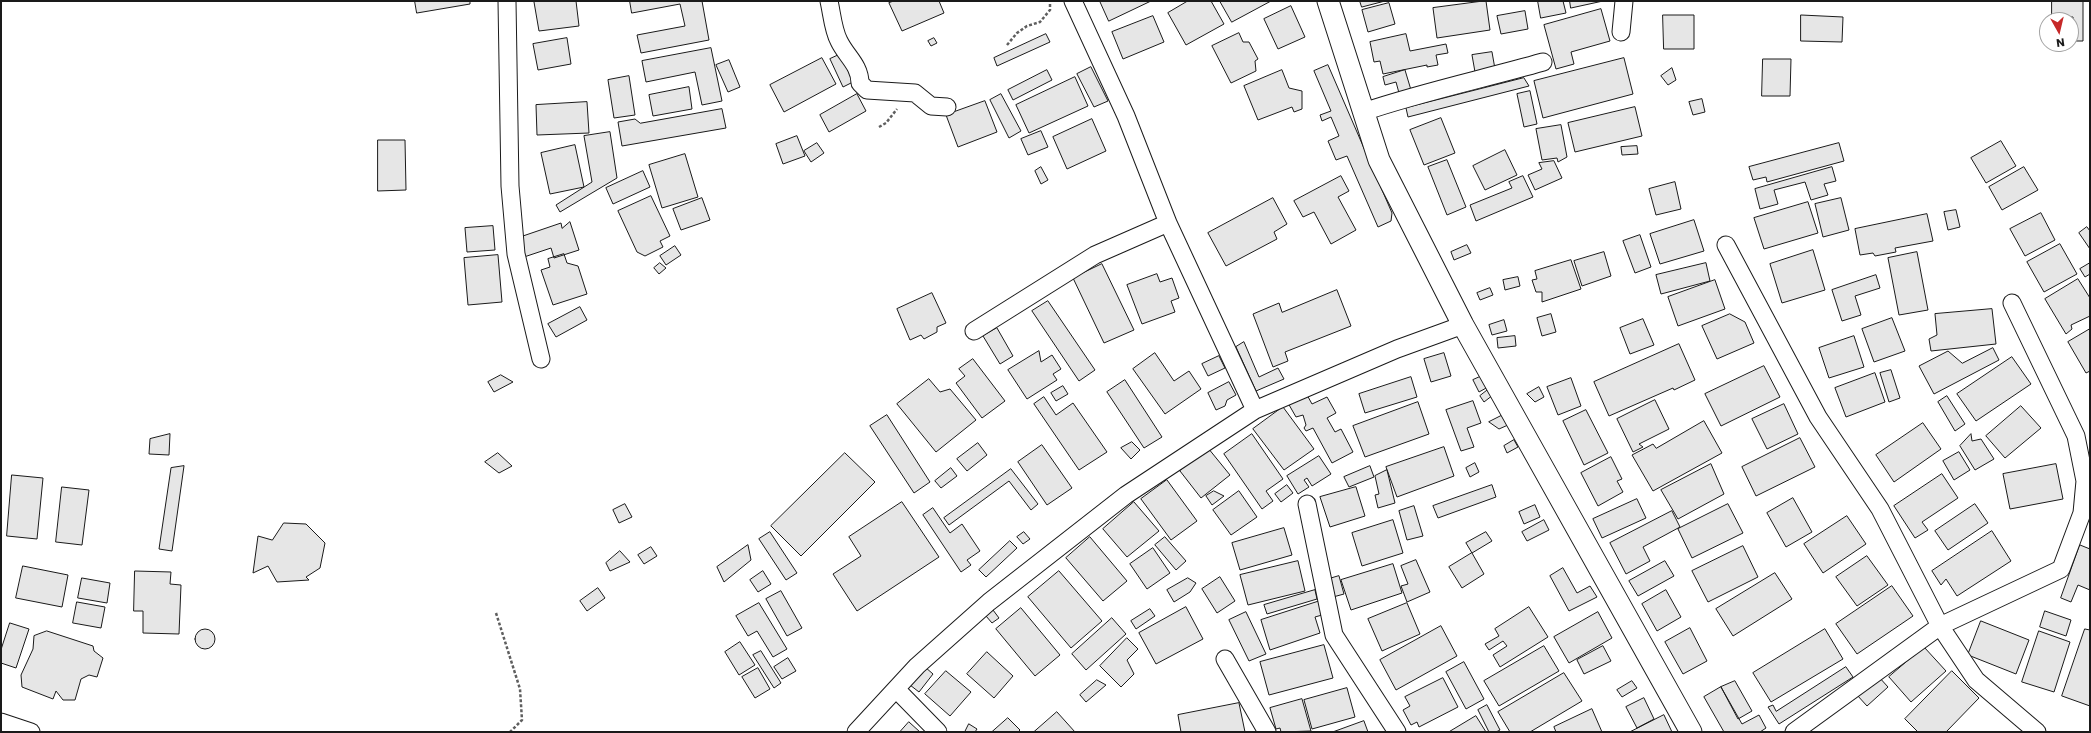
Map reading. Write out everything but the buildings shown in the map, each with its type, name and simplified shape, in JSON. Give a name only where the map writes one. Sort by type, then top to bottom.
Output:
[{"type":"street","points":[[507,1],[510,186],[516,254],[541,359]]},
{"type":"street","points":[[829,1],[839,41],[860,73],[860,83],[867,90],[915,93],[931,106],[946,107]]},
{"type":"street","points":[[1073,1],[1126,116],[1168,223],[1255,410]]},
{"type":"street","points":[[1328,1],[1363,112],[1380,160],[1463,325],[1691,732]]},
{"type":"street","points":[[1621,32],[1624,1]]},
{"type":"street","points":[[1363,112],[1415,95],[1478,80],[1543,62]]},
{"type":"street","points":[[974,331],[1095,255],[1168,223]]},
{"type":"street","points":[[1726,245],[1818,417],[1880,508],[1940,626],[1976,680],[2037,732]]},
{"type":"street","points":[[1794,732],[1940,626],[2061,569],[2082,513],[2086,481],[2076,436],[2012,303]]},
{"type":"street","points":[[856,732],[918,666],[989,602],[1126,495],[1255,410],[1397,349],[1463,325]]},
{"type":"street","points":[[1307,504],[1334,635],[1397,732]]},
{"type":"street","points":[[1225,659],[1267,732]]},
{"type":"street","points":[[897,690],[938,732]]},
{"type":"street","points":[[1,722],[31,732]]},
{"type":"path","points":[[1007,45],[1017,33],[1027,26],[1040,22],[1050,10],[1050,1]]},
{"type":"path","points":[[496,613],[520,689],[522,720],[510,732]]}]
